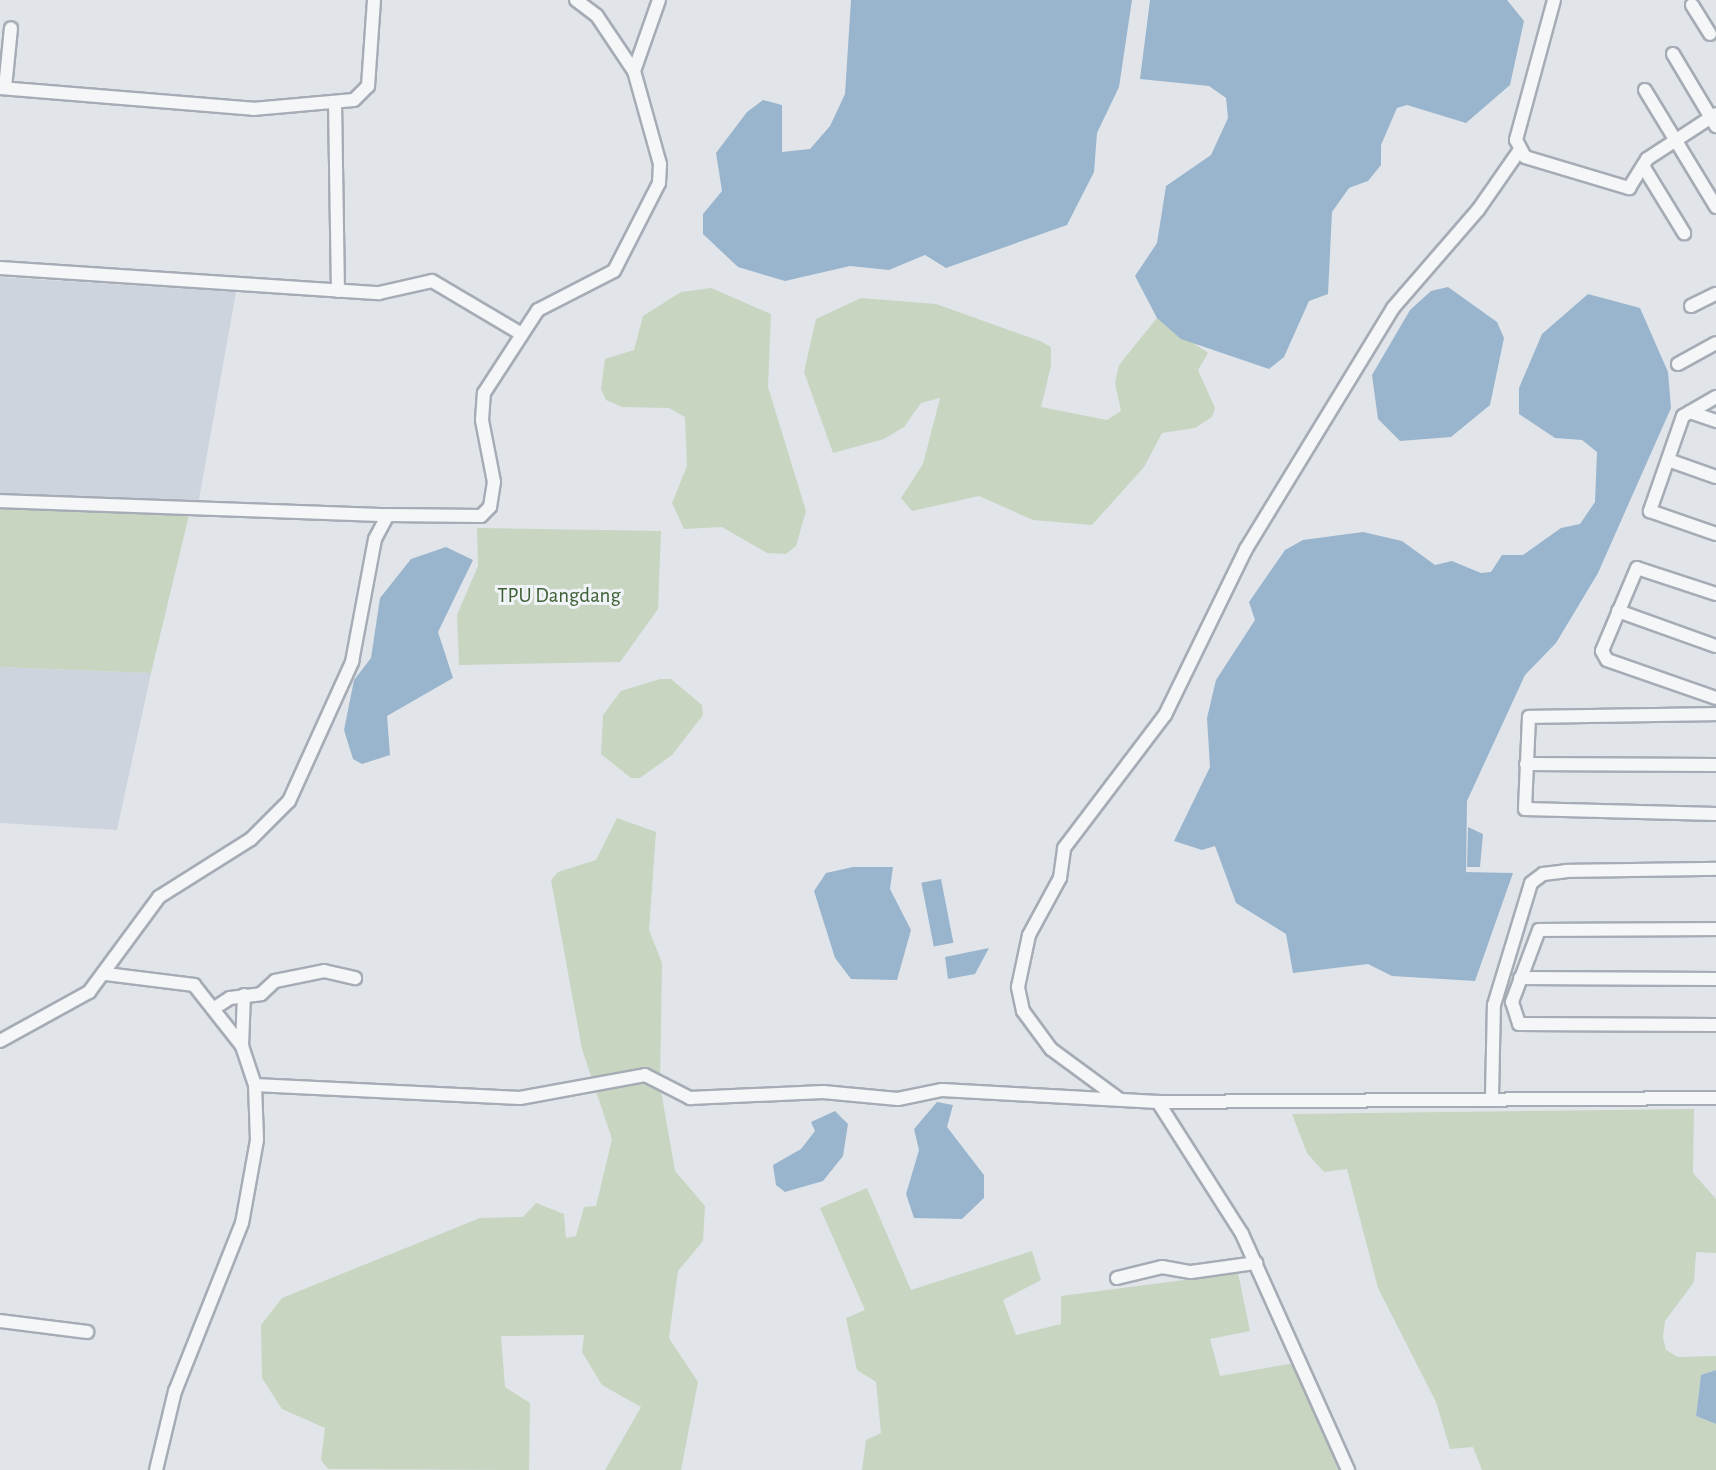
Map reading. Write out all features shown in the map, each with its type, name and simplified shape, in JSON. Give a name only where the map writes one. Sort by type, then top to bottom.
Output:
[{"type":"street","points":[[11,28],[2,88],[253,108],[335,102],[354,100],[368,86],[374,0]]},
{"type":"street","points":[[0,501],[481,516],[491,507],[494,482],[481,401],[520,333],[548,301],[596,285],[614,271],[659,183],[660,164],[634,71],[597,16],[576,0]]},
{"type":"street","points":[[634,71],[659,0]]},
{"type":"street","points":[[1119,1099],[1052,1049],[1023,1011],[1018,987],[1029,935],[1060,878],[1064,848],[1172,703],[1246,550],[1393,308],[1478,211],[1519,151],[1516,139],[1554,0]]},
{"type":"street","points":[[1692,5],[1714,36]]},
{"type":"street","points":[[1519,151],[1619,190],[1634,186],[1643,166],[1675,139],[1714,119],[1673,54]]},
{"type":"street","points":[[1646,90],[1716,206]]},
{"type":"street","points":[[335,102],[338,291]]},
{"type":"street","points":[[1643,166],[1684,233]]},
{"type":"street","points":[[0,268],[379,293],[432,281],[520,333]]},
{"type":"street","points":[[1690,306],[1716,294]]},
{"type":"street","points":[[1678,364],[1716,343]]},
{"type":"street","points":[[1716,397],[1690,412],[1668,460],[1650,511],[1716,534]]},
{"type":"street","points":[[1690,412],[1716,421]]},
{"type":"street","points":[[1668,460],[1716,477]]},
{"type":"street","points":[[0,1041],[75,1003],[106,974],[159,897],[251,839],[302,783],[352,662],[375,539],[388,515]]},
{"type":"street","points":[[1716,594],[1637,568],[1618,611],[1603,656],[1716,698]]},
{"type":"street","points":[[1618,611],[1716,646]]},
{"type":"street","points":[[1716,714],[1534,715],[1527,722],[1525,809],[1531,814],[1716,814]]},
{"type":"street","points":[[1526,764],[1716,765]]},
{"type":"street","points":[[1492,1097],[1494,1005],[1531,883],[1543,874],[1566,871],[1716,869]]},
{"type":"street","points":[[1716,929],[1539,930],[1512,1002],[1519,1024],[1716,1025]]},
{"type":"street","points":[[213,1009],[244,995],[324,971],[355,978]]},
{"type":"street","points":[[106,974],[194,985],[242,1046],[255,1085],[257,1140],[242,1223],[175,1391],[156,1470]]},
{"type":"street","points":[[1520,978],[1716,979]]},
{"type":"street","points":[[242,1046],[244,995]]},
{"type":"street","points":[[255,1085],[520,1098],[645,1075],[690,1098],[823,1092],[898,1099],[942,1090],[1158,1102],[1492,1097],[1716,1098]]},
{"type":"street","points":[[1158,1102],[1256,1263],[1348,1470]]},
{"type":"street","points":[[1117,1278],[1162,1267],[1191,1272],[1256,1263]]},
{"type":"street","points":[[0,1321],[87,1332]]},
{"type":"shaded area","points":[[0,277],[236,292],[198,505],[0,500]]},
{"type":"shaded area","points":[[0,667],[151,673],[117,830],[0,823]]},
{"type":"green space","points":[[711,288],[771,314],[768,387],[806,511],[796,546],[786,554],[767,553],[722,527],[684,529],[672,503],[687,466],[685,417],[669,408],[622,407],[606,400],[601,389],[605,359],[634,350],[643,316],[681,292]]},
{"type":"green space","points":[[861,298],[936,304],[1040,341],[1051,347],[1051,366],[1041,407],[1107,420],[1121,411],[1115,383],[1119,365],[1157,318],[1208,353],[1198,370],[1215,408],[1212,417],[1195,428],[1162,433],[1144,467],[1092,525],[1033,520],[979,496],[912,511],[901,498],[923,464],[940,398],[921,403],[904,427],[884,439],[833,453],[804,372],[816,319]]},
{"type":"green space","points":[[0,509],[189,515],[151,673],[0,667]]},
{"type":"green space","name":"TPU Dangdang","points":[[477,528],[661,531],[658,609],[620,662],[459,665],[457,615],[478,566]]},
{"type":"green space","points":[[660,679],[671,679],[702,705],[703,715],[672,755],[640,778],[631,778],[601,754],[603,715],[621,691]]},
{"type":"green space","points":[[617,818],[656,832],[649,930],[662,963],[660,1085],[675,1171],[705,1206],[703,1241],[678,1271],[669,1338],[698,1382],[681,1470],[605,1470],[641,1407],[602,1385],[582,1352],[584,1335],[501,1336],[505,1387],[530,1403],[529,1470],[328,1469],[321,1460],[325,1428],[282,1409],[262,1378],[261,1325],[282,1298],[480,1218],[523,1217],[536,1203],[564,1214],[566,1238],[576,1236],[584,1207],[596,1206],[612,1139],[582,1049],[551,880],[558,872],[596,860]]},
{"type":"green space","points":[[1694,1109],[1693,1173],[1716,1199],[1716,1253],[1696,1252],[1694,1282],[1665,1321],[1663,1337],[1666,1350],[1678,1357],[1716,1356],[1716,1370],[1701,1375],[1696,1416],[1716,1424],[1716,1470],[1482,1470],[1473,1447],[1450,1449],[1436,1402],[1378,1288],[1347,1169],[1324,1172],[1307,1153],[1292,1114]]},
{"type":"green space","points":[[867,1188],[911,1290],[1032,1251],[1041,1280],[1003,1300],[1016,1335],[1061,1324],[1061,1296],[1238,1273],[1250,1331],[1210,1339],[1220,1376],[1300,1362],[1338,1470],[862,1470],[866,1440],[881,1433],[876,1382],[857,1370],[846,1318],[865,1310],[820,1208]]},
{"type":"water","points":[[851,0],[1132,0],[1119,87],[1097,133],[1094,172],[1067,225],[946,268],[925,255],[889,270],[850,266],[785,281],[738,267],[703,234],[703,214],[722,191],[716,153],[747,112],[763,100],[782,105],[782,152],[810,149],[830,126],[845,94]]},
{"type":"water","points":[[1150,0],[1507,0],[1524,21],[1510,85],[1466,123],[1407,105],[1397,108],[1381,145],[1381,165],[1368,181],[1349,188],[1332,212],[1328,294],[1309,301],[1284,357],[1269,369],[1181,339],[1157,318],[1135,276],[1157,243],[1166,186],[1211,155],[1228,118],[1226,98],[1209,86],[1140,79]]},
{"type":"water","points":[[1448,287],[1497,322],[1504,338],[1490,405],[1451,437],[1400,441],[1378,419],[1372,375],[1410,310],[1431,291]]},
{"type":"water","points":[[1588,294],[1640,308],[1668,372],[1671,408],[1598,573],[1556,643],[1525,675],[1467,801],[1466,872],[1513,873],[1475,981],[1392,976],[1368,964],[1293,973],[1286,934],[1236,903],[1215,846],[1202,850],[1174,841],[1210,767],[1207,718],[1216,680],[1255,620],[1249,602],[1285,550],[1303,540],[1363,532],[1402,541],[1435,565],[1452,561],[1481,573],[1491,572],[1502,555],[1523,555],[1561,528],[1580,524],[1595,502],[1597,452],[1582,440],[1555,438],[1519,414],[1519,388],[1542,334]]},
{"type":"water","points":[[446,547],[473,560],[438,632],[453,678],[387,716],[390,755],[362,764],[353,759],[344,730],[354,680],[371,658],[380,598],[411,559]]},
{"type":"water","points":[[1468,827],[1483,834],[1480,867],[1467,867]]},
{"type":"water","points":[[853,867],[893,867],[890,889],[911,930],[897,980],[851,979],[835,958],[814,891],[826,873]]},
{"type":"water","points":[[941,879],[953,943],[934,947],[921,883]]},
{"type":"water","points":[[989,948],[975,974],[948,979],[945,957]]},
{"type":"water","points":[[937,1102],[953,1105],[947,1127],[984,1175],[984,1198],[962,1219],[914,1218],[906,1194],[919,1150],[914,1129]]},
{"type":"water","points":[[835,1111],[848,1124],[843,1156],[823,1181],[785,1192],[776,1185],[773,1165],[801,1149],[815,1131],[811,1122]]},
{"type":"water","points":[[1716,1370],[1716,1424],[1696,1416],[1701,1375]]}]
